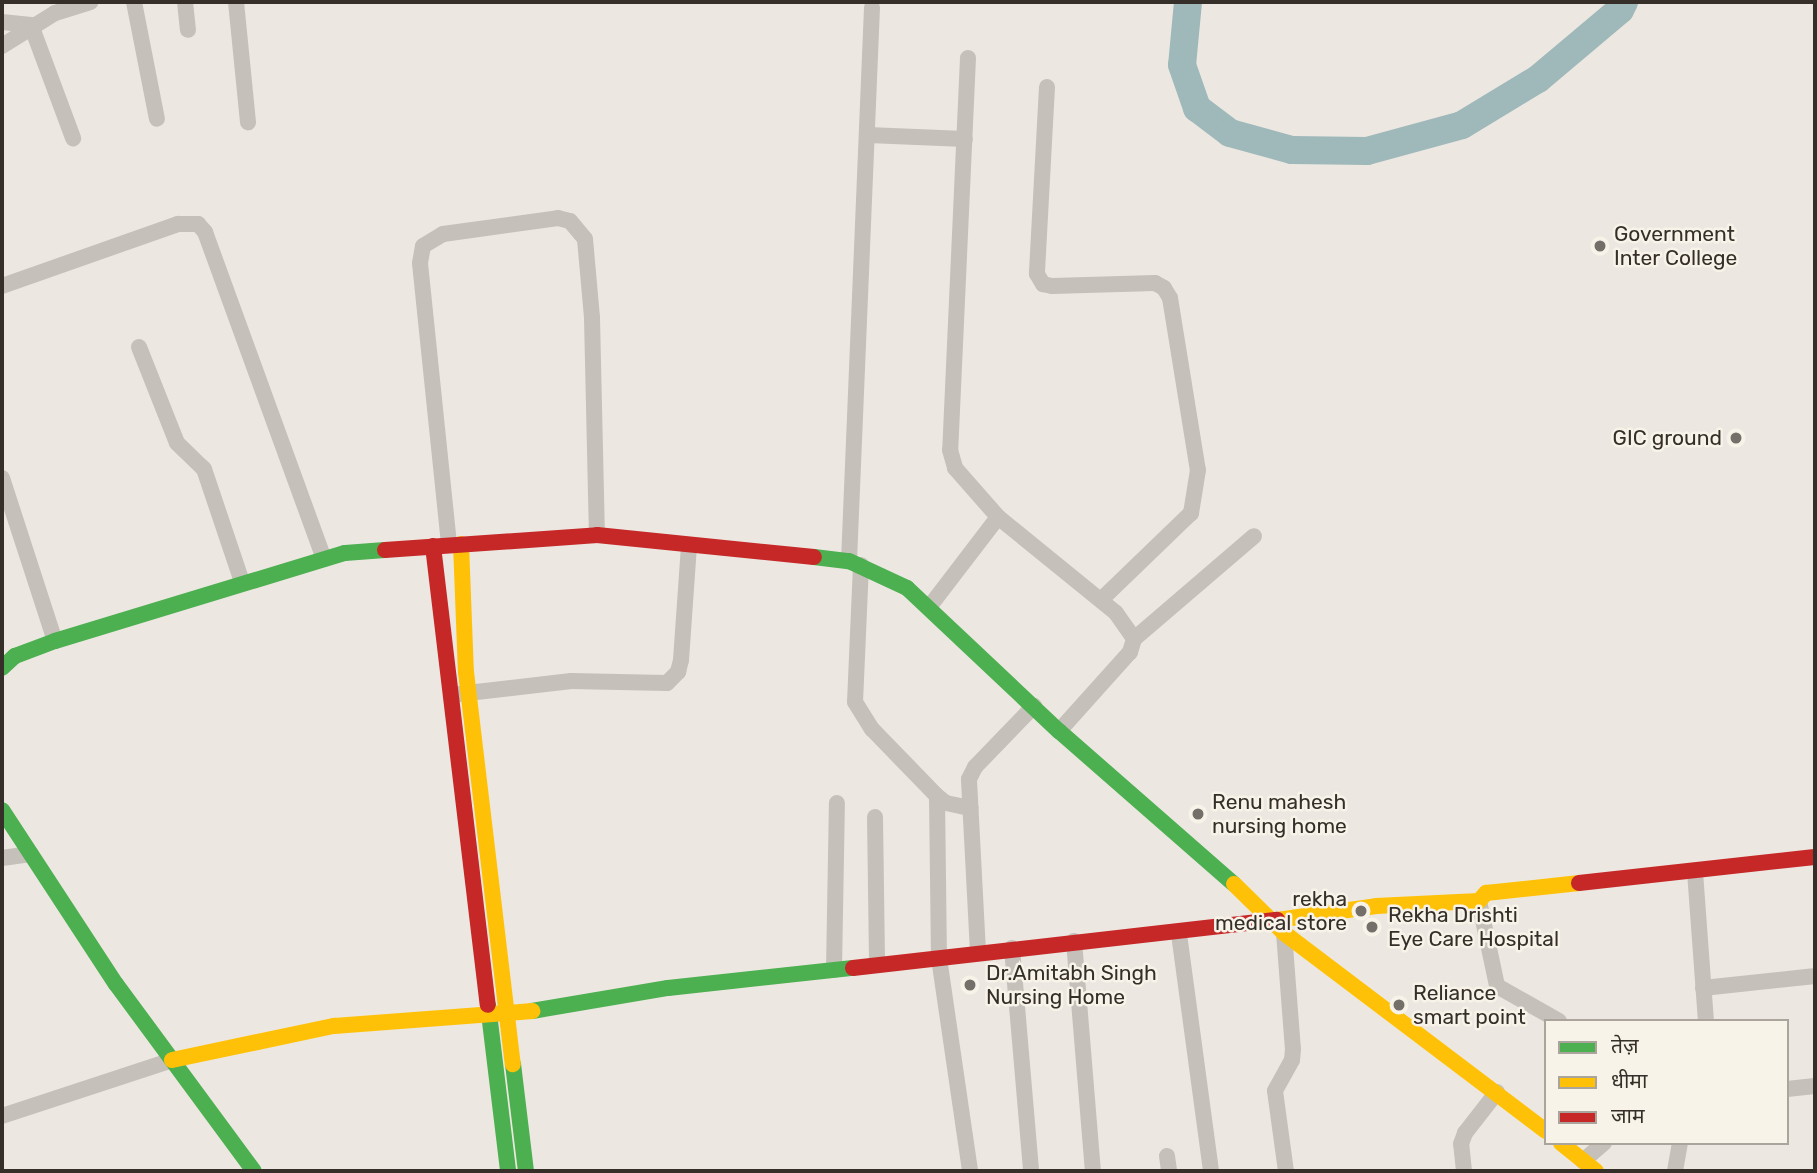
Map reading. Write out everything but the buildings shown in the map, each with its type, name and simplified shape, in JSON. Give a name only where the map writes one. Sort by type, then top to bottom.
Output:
[{"type":"street","points":[[2,46],[32,25],[90,2]]},
{"type":"street","points":[[134,2],[157,119]]},
{"type":"street","points":[[185,2],[188,30]]},
{"type":"street","points":[[236,2],[248,122]]},
{"type":"street","points":[[872,7],[855,563],[855,702],[865,721],[937,796],[955,806],[970,808]]},
{"type":"street","points":[[2,22],[32,25]]},
{"type":"street","points":[[32,25],[73,138]]},
{"type":"street","points":[[968,58],[950,450],[963,479],[998,517],[1101,600],[1128,626],[1134,639]]},
{"type":"street","points":[[1047,87],[1037,274],[1043,284],[1052,286],[1155,283],[1164,288],[1170,298],[1198,470],[1191,513],[1101,600]]},
{"type":"street","points":[[868,135],[965,139]]},
{"type":"street","points":[[508,1171],[489,1013],[471,784],[420,263],[423,246],[443,234],[558,218],[570,221],[585,239],[592,318],[597,535]]},
{"type":"street","points":[[2,286],[178,224],[198,224],[205,232],[324,559]]},
{"type":"street","points":[[139,347],[177,443],[204,469],[242,582]]},
{"type":"street","points":[[2,478],[55,640]]},
{"type":"street","points":[[930,606],[998,517]]},
{"type":"street","points":[[2,667],[15,656],[55,640],[324,559],[448,545],[597,535],[855,563],[907,587],[1059,731],[1272,917],[1284,933],[1544,1129]]},
{"type":"street","points":[[1059,731],[1130,652],[1134,639],[1254,536]]},
{"type":"street","points":[[448,545],[461,694]]},
{"type":"street","points":[[461,694],[571,681],[660,686],[673,679],[681,660],[689,545]]},
{"type":"street","points":[[978,952],[970,779],[975,767],[1034,706]]},
{"type":"street","points":[[471,784],[509,1015],[526,1171]]},
{"type":"street","points":[[937,796],[939,958],[970,1171]]},
{"type":"street","points":[[834,970],[837,803]]},
{"type":"street","points":[[2,810],[172,1060],[254,1171]]},
{"type":"street","points":[[875,817],[877,965]]},
{"type":"street","points":[[2,858],[31,854]]},
{"type":"street","points":[[2,1116],[172,1060],[334,1026],[489,1013],[509,1015],[668,988],[1012,948],[1179,934],[1272,917],[1479,901],[1486,893],[1815,857]]},
{"type":"street","points":[[1695,872],[1706,1019]]},
{"type":"street","points":[[1479,901],[1497,986],[1555,1019]]},
{"type":"street","points":[[1284,933],[1293,1049],[1292,1060],[1275,1091],[1286,1171]]},
{"type":"street","points":[[1179,934],[1211,1171]]},
{"type":"street","points":[[1074,942],[1093,1171]]},
{"type":"street","points":[[1012,948],[1031,1171]]},
{"type":"street","points":[[1703,989],[1815,976]]},
{"type":"street","points":[[1789,1089],[1815,1086]]},
{"type":"street","points":[[1464,1171],[1461,1144],[1465,1133],[1497,1092]]},
{"type":"street","points":[[1563,1145],[1596,1171]]},
{"type":"street","points":[[1583,1161],[1602,1145]]},
{"type":"street","points":[[1675,1171],[1680,1145]]},
{"type":"waterway","points":[[1188,2],[1182,65],[1197,108],[1230,133],[1292,150],[1367,151],[1462,125],[1538,79],[1620,10],[1624,2]]},
{"type":"traffic: fast","points":[[2,668],[15,656],[55,641],[345,553],[385,550]]},
{"type":"traffic: fast","points":[[814,557],[849,561],[907,588],[1059,731],[1234,884]]},
{"type":"traffic: fast","points":[[2,810],[116,984],[254,1171]]},
{"type":"traffic: fast","points":[[532,1011],[668,988],[853,968]]},
{"type":"traffic: fast","points":[[488,1005],[508,1171]]},
{"type":"traffic: fast","points":[[513,1064],[526,1171]]},
{"type":"traffic: slow","points":[[461,544],[466,672],[513,1064]]},
{"type":"traffic: slow","points":[[1277,920],[1376,906],[1479,901],[1486,893],[1579,883]]},
{"type":"traffic: slow","points":[[1234,884],[1284,933],[1544,1129]]},
{"type":"traffic: slow","points":[[172,1060],[334,1026],[532,1011]]},
{"type":"traffic: slow","points":[[1564,1145],[1596,1171]]},
{"type":"traffic: jam","points":[[385,550],[597,535],[814,557]]},
{"type":"traffic: jam","points":[[433,546],[488,1005]]},
{"type":"traffic: jam","points":[[1579,883],[1815,857]]},
{"type":"traffic: jam","points":[[853,968],[1277,920]]},
{"type":"place","name":"Government Inter College","points":[[1600,246]]},
{"type":"place","name":"GIC ground","points":[[1736,438]]},
{"type":"place","name":"Renu mahesh nursing home","points":[[1198,814]]},
{"type":"place","name":"rekha medical store","points":[[1361,911]]},
{"type":"place","name":"Rekha Drishti Eye Care Hospital","points":[[1372,927]]},
{"type":"place","name":"Dr.Amitabh Singh Nursing Home","points":[[970,985]]},
{"type":"place","name":"Reliance smart point","points":[[1399,1005]]}]
